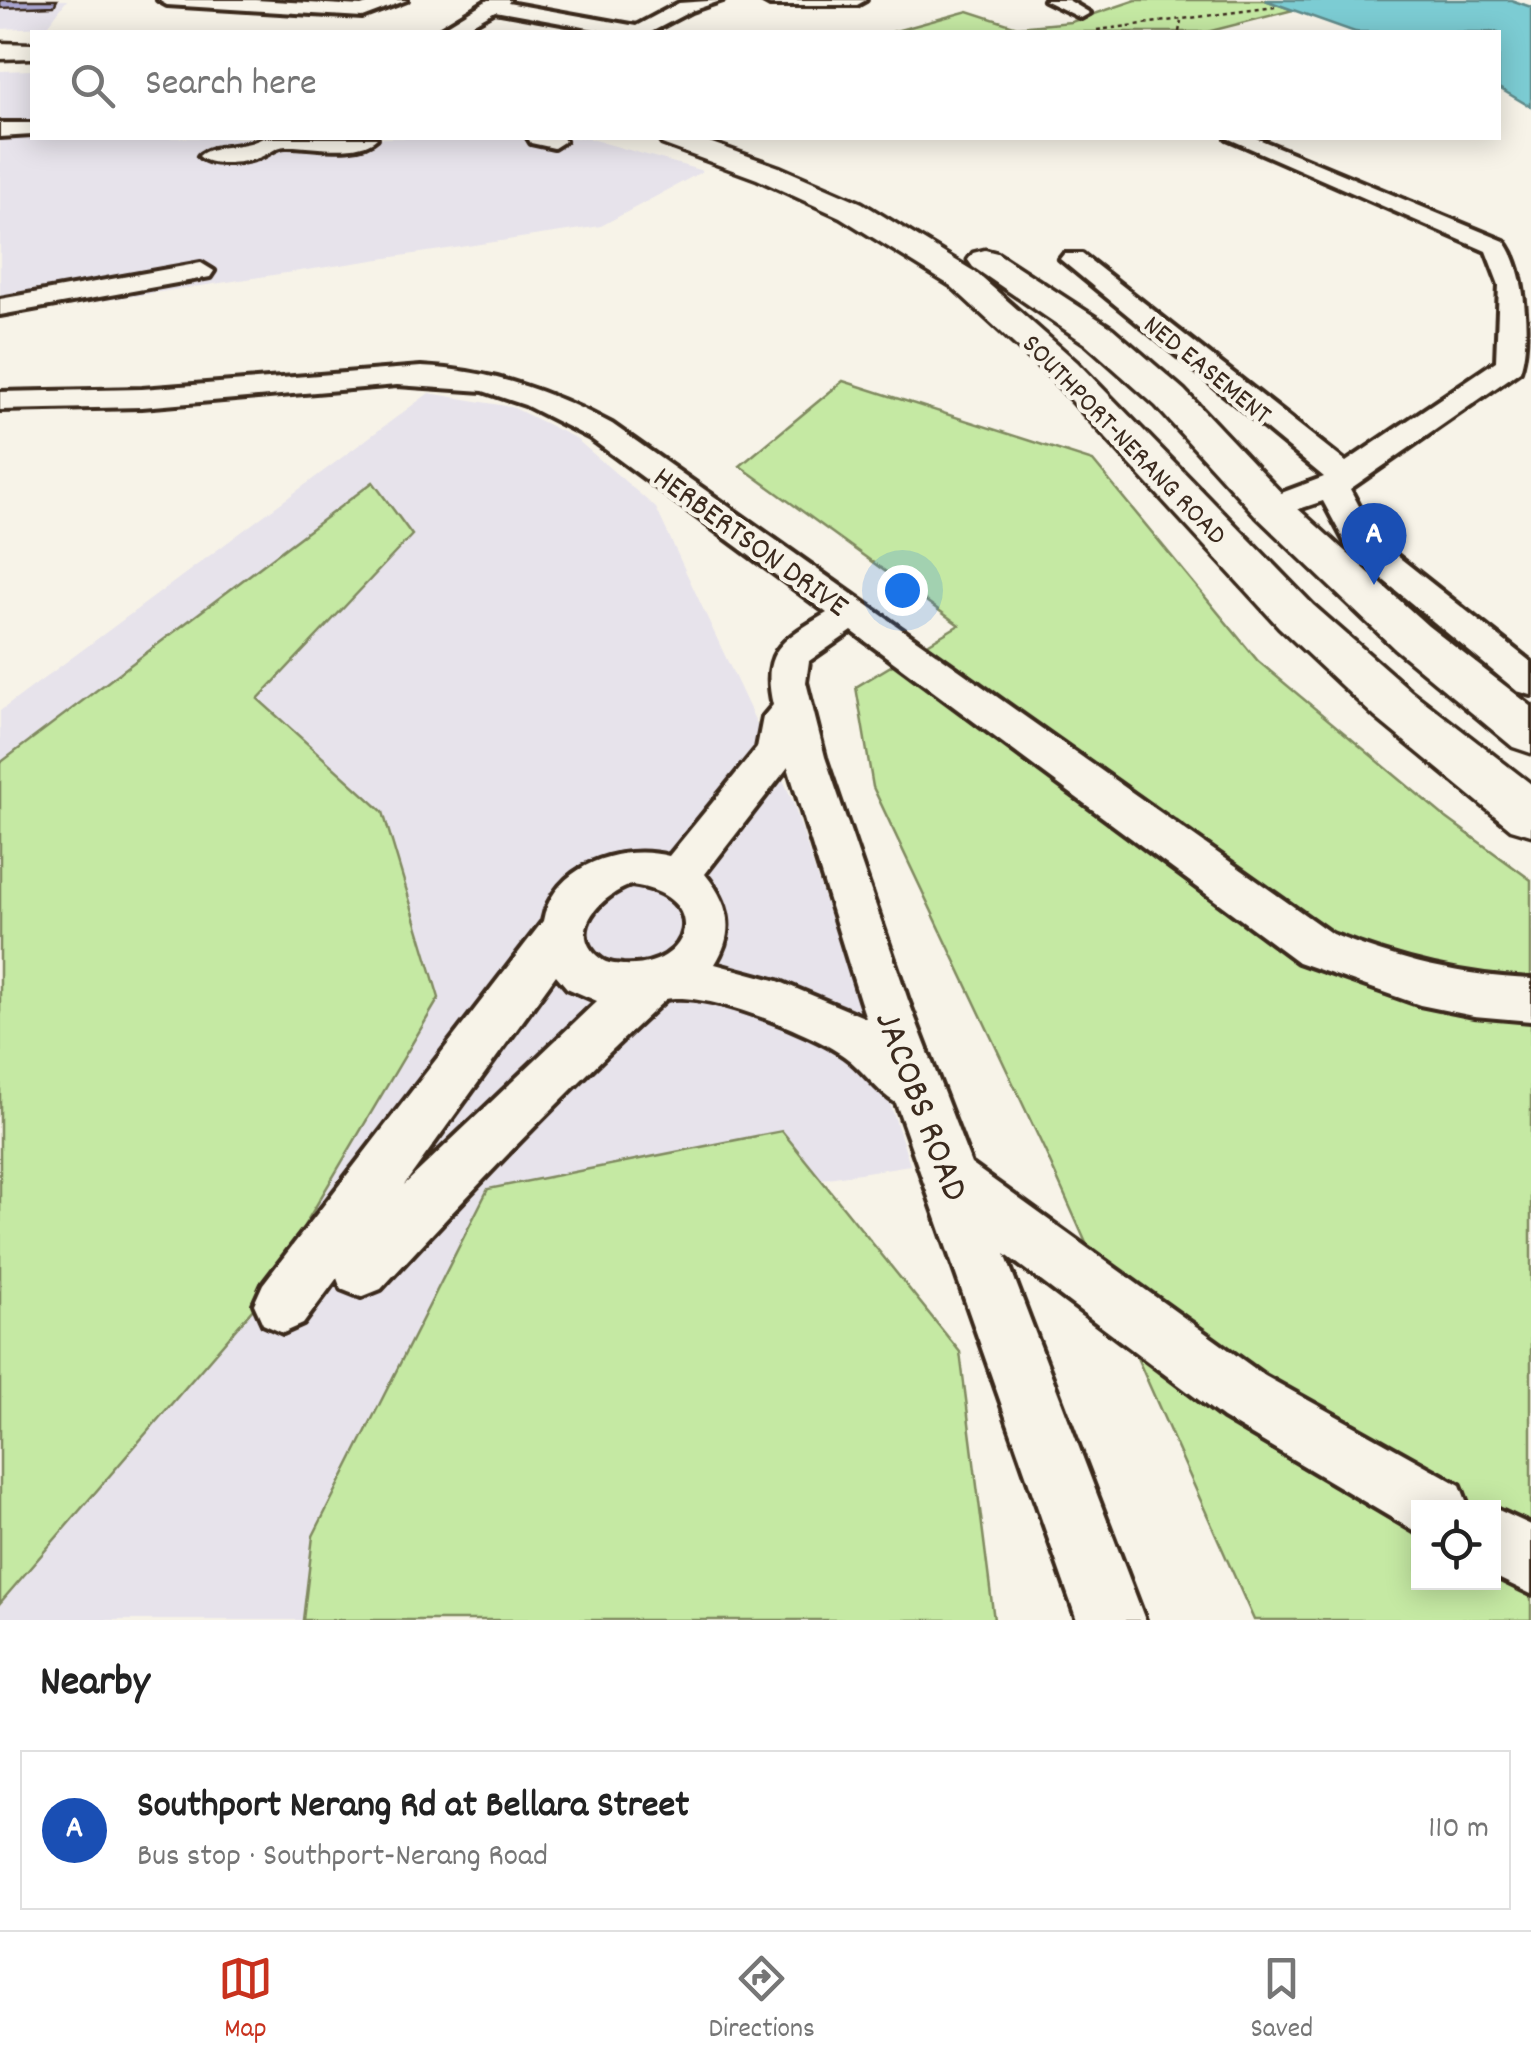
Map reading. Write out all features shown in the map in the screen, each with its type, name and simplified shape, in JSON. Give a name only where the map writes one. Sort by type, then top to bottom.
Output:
[{"type":"main road","points":[[0,42],[30,42]]},
{"type":"main road","points":[[0,51],[30,51]]},
{"type":"main road","name":"SOUTHPORT-NERANG ROAD","points":[[677,140],[768,173],[851,210],[963,279],[1064,370],[1296,616],[1394,704],[1531,814]]},
{"type":"main road","name":"SOUTHPORT-NERANG ROAD","points":[[731,140],[858,190],[971,251],[1099,336],[1170,398],[1272,508],[1410,636],[1531,734]]},
{"type":"street","points":[[167,0],[362,12],[398,0]]},
{"type":"street","points":[[643,30],[685,7],[714,0]]},
{"type":"street","points":[[770,0],[857,0]]},
{"type":"street","points":[[1052,0],[1081,25]]},
{"type":"street","points":[[448,30],[497,2],[630,30]]},
{"type":"street","points":[[0,130],[30,129]]},
{"type":"street","points":[[210,156],[253,153],[275,140]]},
{"type":"street","points":[[296,140],[340,140]]},
{"type":"street","points":[[1243,140],[1496,246],[1505,255],[1516,322],[1510,365],[1338,481],[1272,508]]},
{"type":"street","name":"NED EASEMENT","points":[[1073,259],[1338,481]]},
{"type":"street","points":[[0,307],[201,271]]},
{"type":"street","name":"HERBERTSON DRIVE","points":[[0,402],[123,399],[396,378],[462,378],[512,389],[557,406],[601,431],[1315,948],[1370,971],[1432,990],[1481,999],[1531,1000]]},
{"type":"street","points":[[1338,481],[1364,546],[1531,682]]},
{"type":"street","name":"JACOBS ROAD","points":[[853,614],[800,646],[790,659],[786,682],[793,710],[848,896],[1111,1620]]},
{"type":"street","points":[[678,876],[759,778],[776,752],[782,717],[793,710]]},
{"type":"street","points":[[283,1304],[562,932],[572,900],[602,876],[640,868],[678,876],[698,894],[708,925],[694,958],[591,1035],[361,1269]]},
{"type":"street","points":[[562,932],[569,957],[589,976],[618,986],[660,980],[724,984],[781,1002],[874,1049],[906,1083],[915,1085]]},
{"type":"street","points":[[954,1183],[1244,1397],[1423,1500]]},
{"type":"street","points":[[1501,1544],[1531,1561]]},
{"type":"path","points":[[1081,25],[1142,26],[1276,7]]},
{"type":"path","points":[[1180,30],[1181,21]]},
{"type":"path","points":[[1056,30],[1098,22],[1142,26]]},
{"type":"shaded area","points":[[0,0],[67,0],[47,27],[0,29]]},
{"type":"shaded area","points":[[30,70],[30,140],[594,140],[703,171],[601,226],[0,316],[0,71]]},
{"type":"shaded area","points":[[429,393],[512,407],[575,438],[656,508],[792,799],[910,1165],[500,1230],[335,1620],[0,1620],[0,711]]},
{"type":"green space","points":[[1136,0],[1265,0],[1293,10],[1215,30],[899,30],[968,11],[1017,27],[1071,22]]},
{"type":"green space","points":[[843,381],[1093,461],[1258,661],[1445,817],[1531,880],[1531,1620],[1254,1620],[1045,1151],[873,787],[856,687],[959,625],[740,466]]},
{"type":"green space","points":[[373,482],[412,535],[258,699],[383,812],[439,998],[259,1302],[0,1603],[0,763]]},
{"type":"green space","points":[[782,1131],[960,1352],[994,1620],[303,1620],[313,1536],[488,1189]]},
{"type":"water","points":[[1265,0],[1511,0],[1531,7],[1531,107],[1501,89],[1501,30],[1349,30]]},
{"type":"place","name":"Southport Nerang Rd at Bellara Street","points":[[1374,585]]}]
